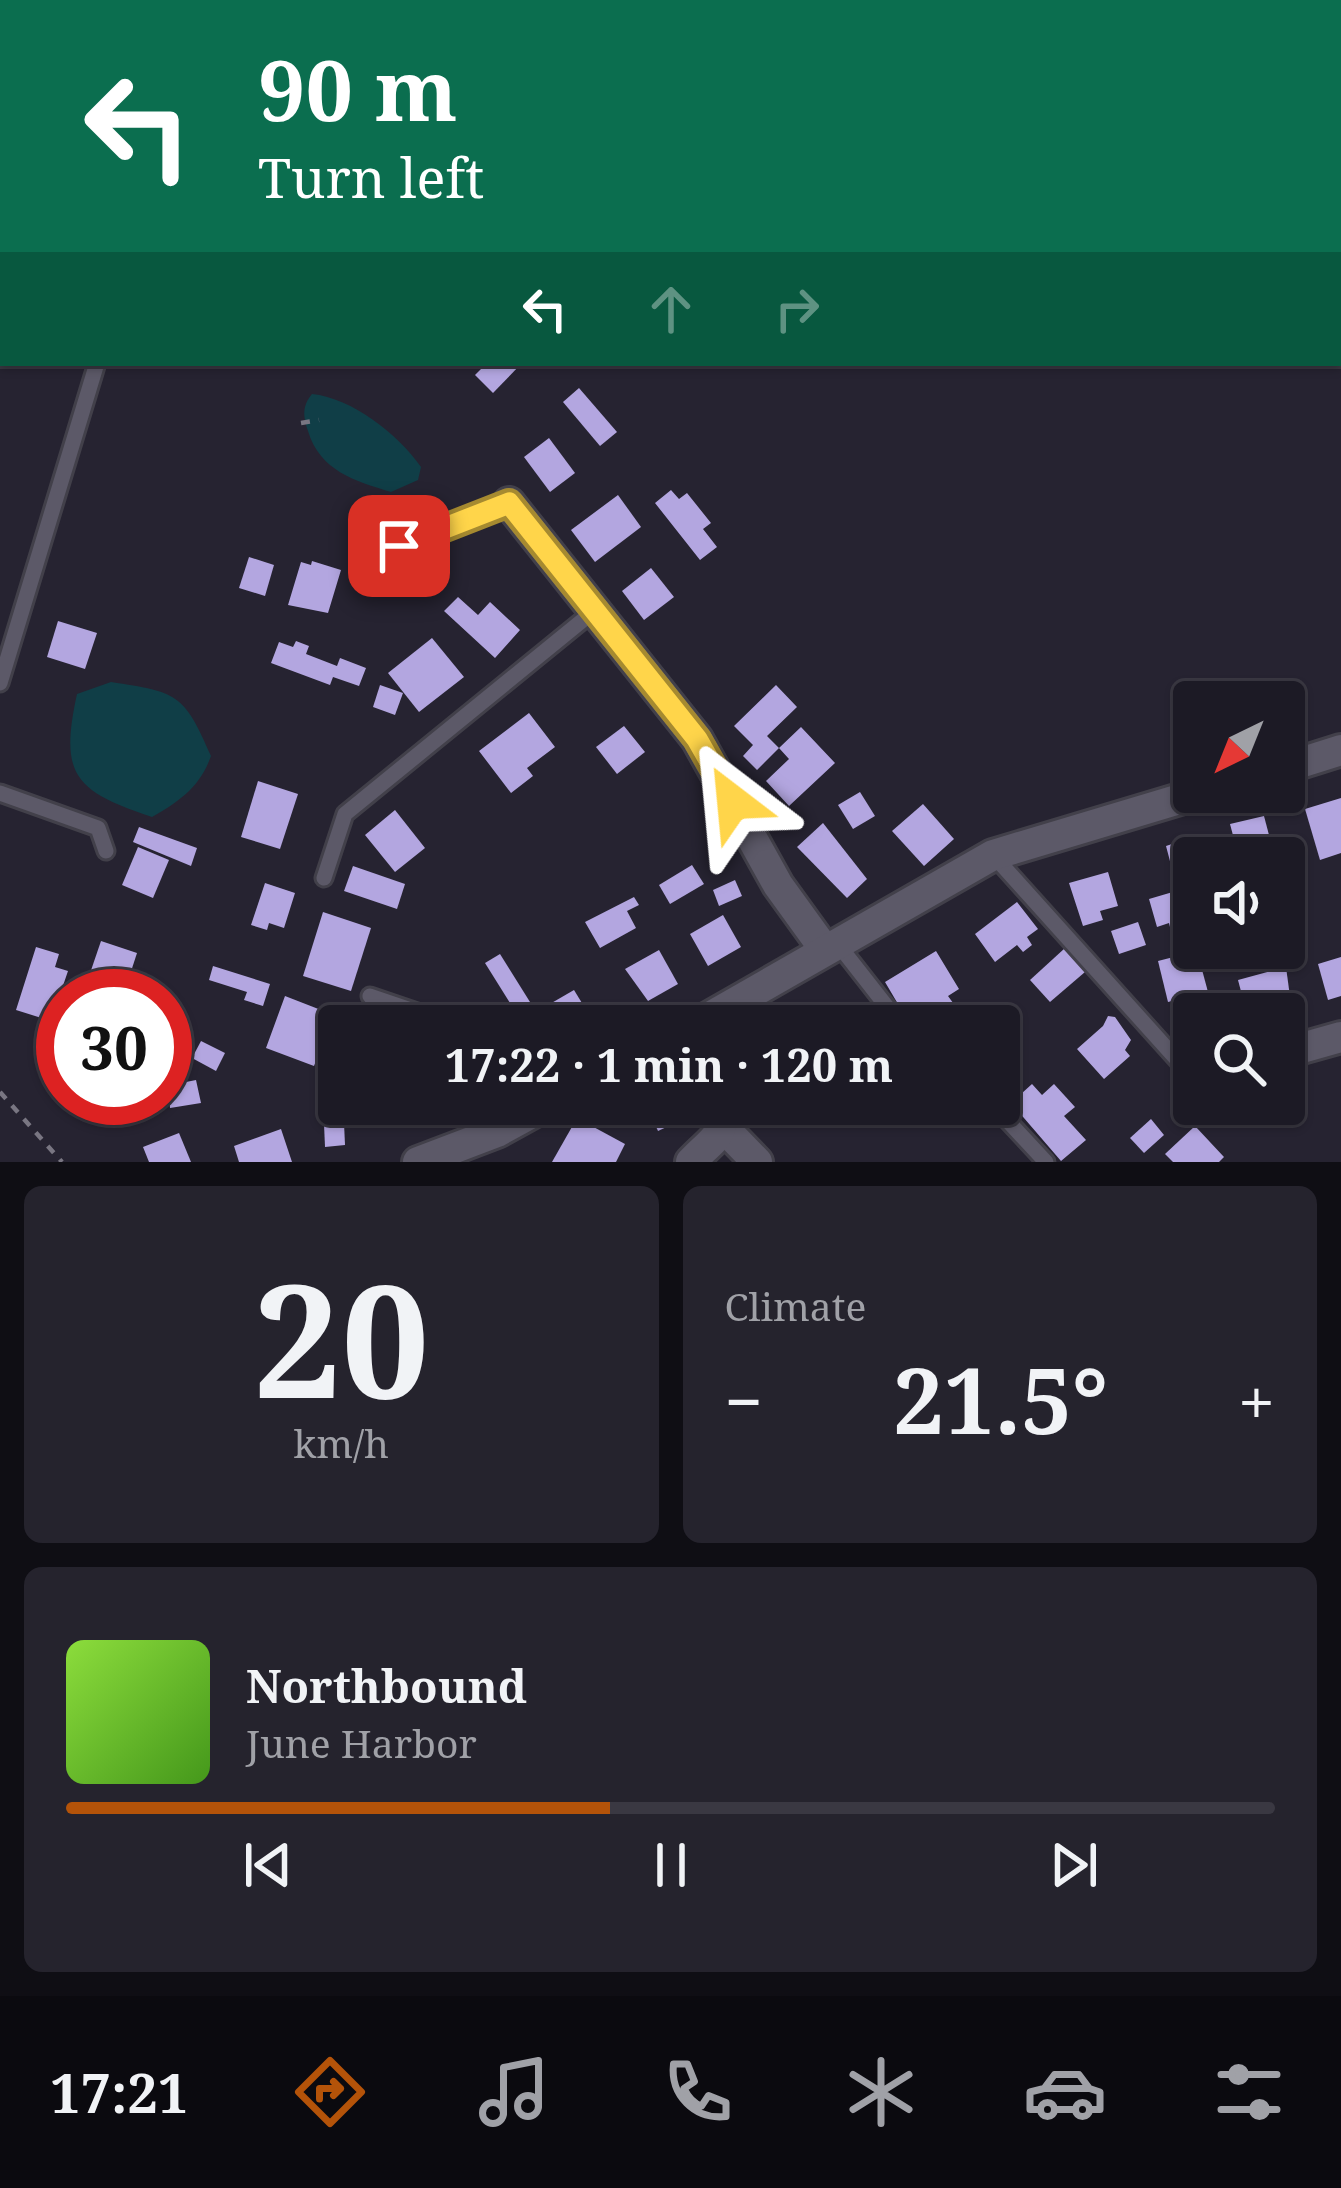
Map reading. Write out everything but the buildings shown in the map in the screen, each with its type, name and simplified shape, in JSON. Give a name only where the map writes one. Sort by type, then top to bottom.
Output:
[{"type":"street","points":[[509,503],[697,739],[778,885],[831,946]]},
{"type":"street","points":[[1305,762],[1341,751]]},
{"type":"street","points":[[736,1005],[993,855],[1173,801]]},
{"type":"street","points":[[1305,1047],[1341,1037]]},
{"type":"street","points":[[418,1162],[510,1125]]},
{"type":"street","points":[[691,1162],[716,1139],[720,1125]]},
{"type":"street","points":[[729,1125],[757,1162]]},
{"type":"lane","points":[[0,683],[96,366]]},
{"type":"lane","points":[[358,560],[509,503]]},
{"type":"lane","points":[[324,878],[345,814],[594,611]]},
{"type":"lane","points":[[4,796],[98,828],[106,851]]},
{"type":"lane","points":[[993,855],[1173,1055]]},
{"type":"lane","points":[[831,946],[883,1005]]},
{"type":"lane","points":[[370,996],[396,1005]]},
{"type":"lane","points":[[1012,1125],[1046,1162]]},
{"type":"path","points":[[301,423],[319,420]]},
{"type":"path","points":[[0,1092],[62,1162]]},
{"type":"shaded area","points":[[312,394],[343,402],[387,430],[421,467],[418,480],[391,492],[330,465],[306,426],[305,407]]},
{"type":"shaded area","points":[[111,682],[176,699],[193,719],[211,756],[188,792],[152,817],[90,788],[73,762],[70,744],[77,694]]},
{"type":"route","points":[[399,546],[509,503],[697,739],[733,802]]}]
